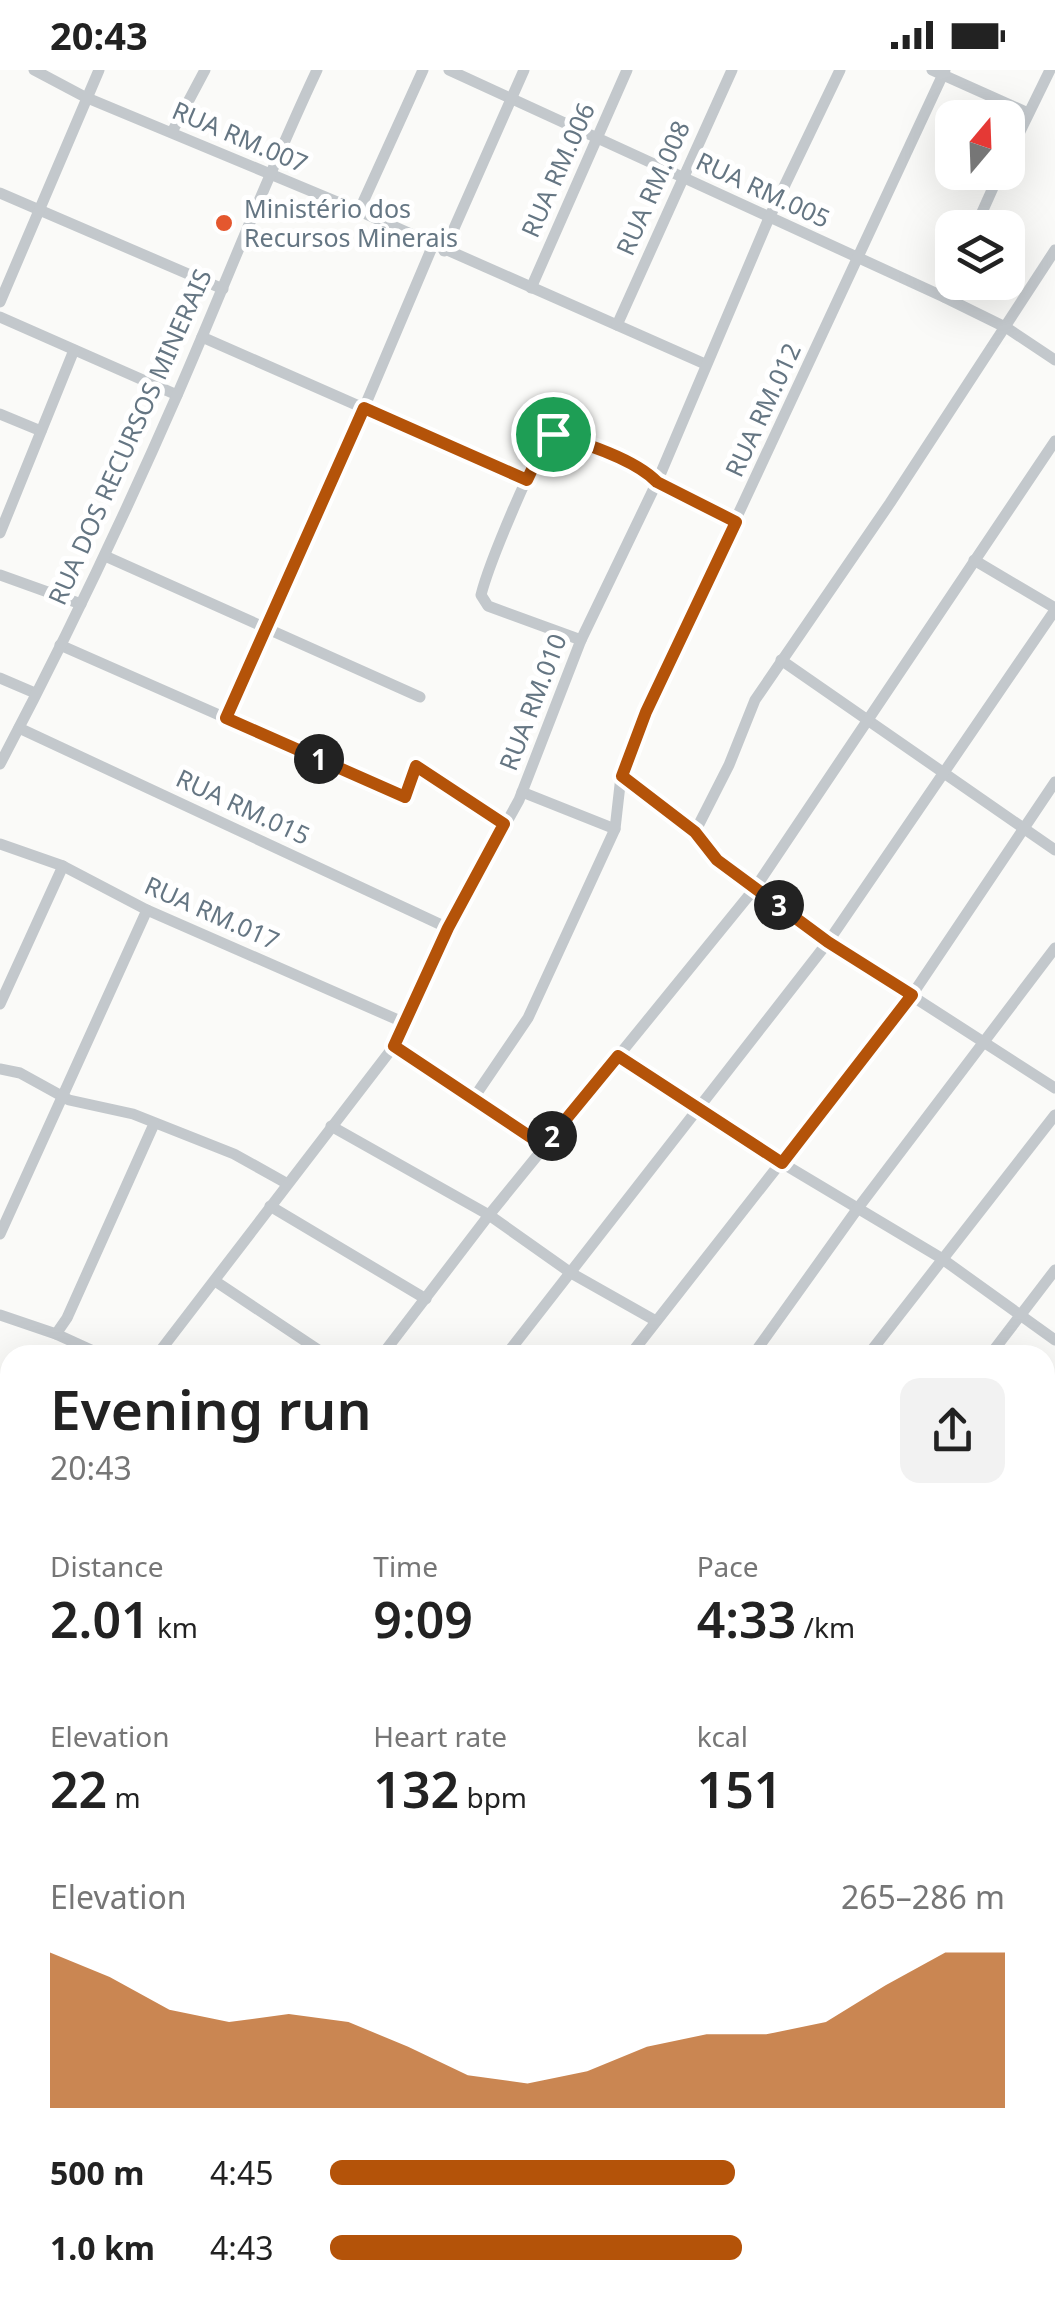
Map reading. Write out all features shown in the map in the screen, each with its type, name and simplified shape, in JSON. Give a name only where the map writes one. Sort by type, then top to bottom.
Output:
[{"type":"street","name":"RUA RM.007","points":[[34,70],[85,97],[359,211],[705,364]]},
{"type":"street","points":[[0,302],[99,70]]},
{"type":"street","points":[[172,132],[205,70]]},
{"type":"street","name":"RUA DOS RECURSOS MINERAIS","points":[[0,764],[104,556],[202,337],[268,174],[317,70]]},
{"type":"street","points":[[359,211],[423,70]]},
{"type":"street","name":"RUA RM.005","points":[[449,70],[935,294]]},
{"type":"street","points":[[226,718],[364,408],[524,70]]},
{"type":"street","name":"RUA RM.006","points":[[531,288],[628,70]]},
{"type":"street","name":"RUA RM.008","points":[[617,325],[732,70]]},
{"type":"street","name":"RUA RM.010","points":[[166,1345],[394,1046],[448,928],[522,792],[581,640],[657,482],[769,218],[840,70]]},
{"type":"street","points":[[1025,119],[1050,70]]},
{"type":"street","points":[[940,72],[1028,113]]},
{"type":"street","name":"RUA RM.012","points":[[473,1099],[528,1018],[615,829],[622,776],[646,712],[858,258],[940,72]]},
{"type":"street","points":[[0,194],[222,289]]},
{"type":"street","points":[[695,832],[729,764],[754,700],[1007,328],[1055,250]]},
{"type":"street","name":"RUA RM.005","points":[[948,300],[1007,328],[1055,360]]},
{"type":"street","points":[[0,318],[177,395]]},
{"type":"street","points":[[202,337],[527,480]]},
{"type":"street","points":[[0,532],[74,350]]},
{"type":"street","points":[[0,414],[41,432]]},
{"type":"street","points":[[581,640],[488,606],[482,595],[527,480],[546,440],[553,434],[648,473],[657,482],[736,522]]},
{"type":"street","points":[[390,1345],[488,1215],[754,888],[1055,441]]},
{"type":"street","points":[[104,556],[420,697]]},
{"type":"street","points":[[514,1345],[828,942],[1055,609],[974,560]]},
{"type":"street","points":[[0,575],[81,604]]},
{"type":"street","points":[[60,645],[405,797],[416,766],[504,824]]},
{"type":"street","points":[[781,660],[1055,850]]},
{"type":"street","points":[[0,678],[35,693]]},
{"type":"street","name":"RUA RM.015","points":[[19,728],[448,928]]},
{"type":"street","points":[[622,776],[695,832],[717,860],[828,942],[1055,1088]]},
{"type":"street","points":[[638,1345],[912,995],[1055,782]]},
{"type":"street","points":[[522,792],[615,829]]},
{"type":"street","name":"RUA RM.017","points":[[0,844],[63,866],[147,910],[405,1023]]},
{"type":"street","points":[[0,1004],[63,866]]},
{"type":"street","points":[[0,1234],[147,910]]},
{"type":"street","points":[[759,1345],[1055,948]]},
{"type":"street","points":[[394,1046],[544,1146]]},
{"type":"street","points":[[618,1056],[782,1163],[941,1258],[1055,1340]]},
{"type":"street","points":[[0,1069],[20,1074],[60,1096],[134,1114],[234,1154],[286,1183]]},
{"type":"street","points":[[876,1345],[1055,1115]]},
{"type":"street","points":[[56,1334],[67,1318],[154,1124]]},
{"type":"street","points":[[331,1126],[488,1215],[571,1273],[656,1321]]},
{"type":"street","points":[[270,1206],[426,1299]]},
{"type":"street","points":[[998,1345],[1055,1270]]},
{"type":"street","points":[[215,1281],[311,1345]]},
{"type":"street","points":[[0,1315],[80,1345]]},
{"type":"place","name":"Ministério dos Recursos Minerais","points":[[224,223]]},
{"type":"route","points":[[364,408],[527,480],[546,440],[553,434],[648,473],[657,482],[736,522],[646,712],[622,776],[695,832],[717,860],[828,942],[912,995],[782,1163],[618,1056],[544,1146],[394,1046],[448,928],[504,824],[416,766],[405,797],[226,718],[364,408]]}]
